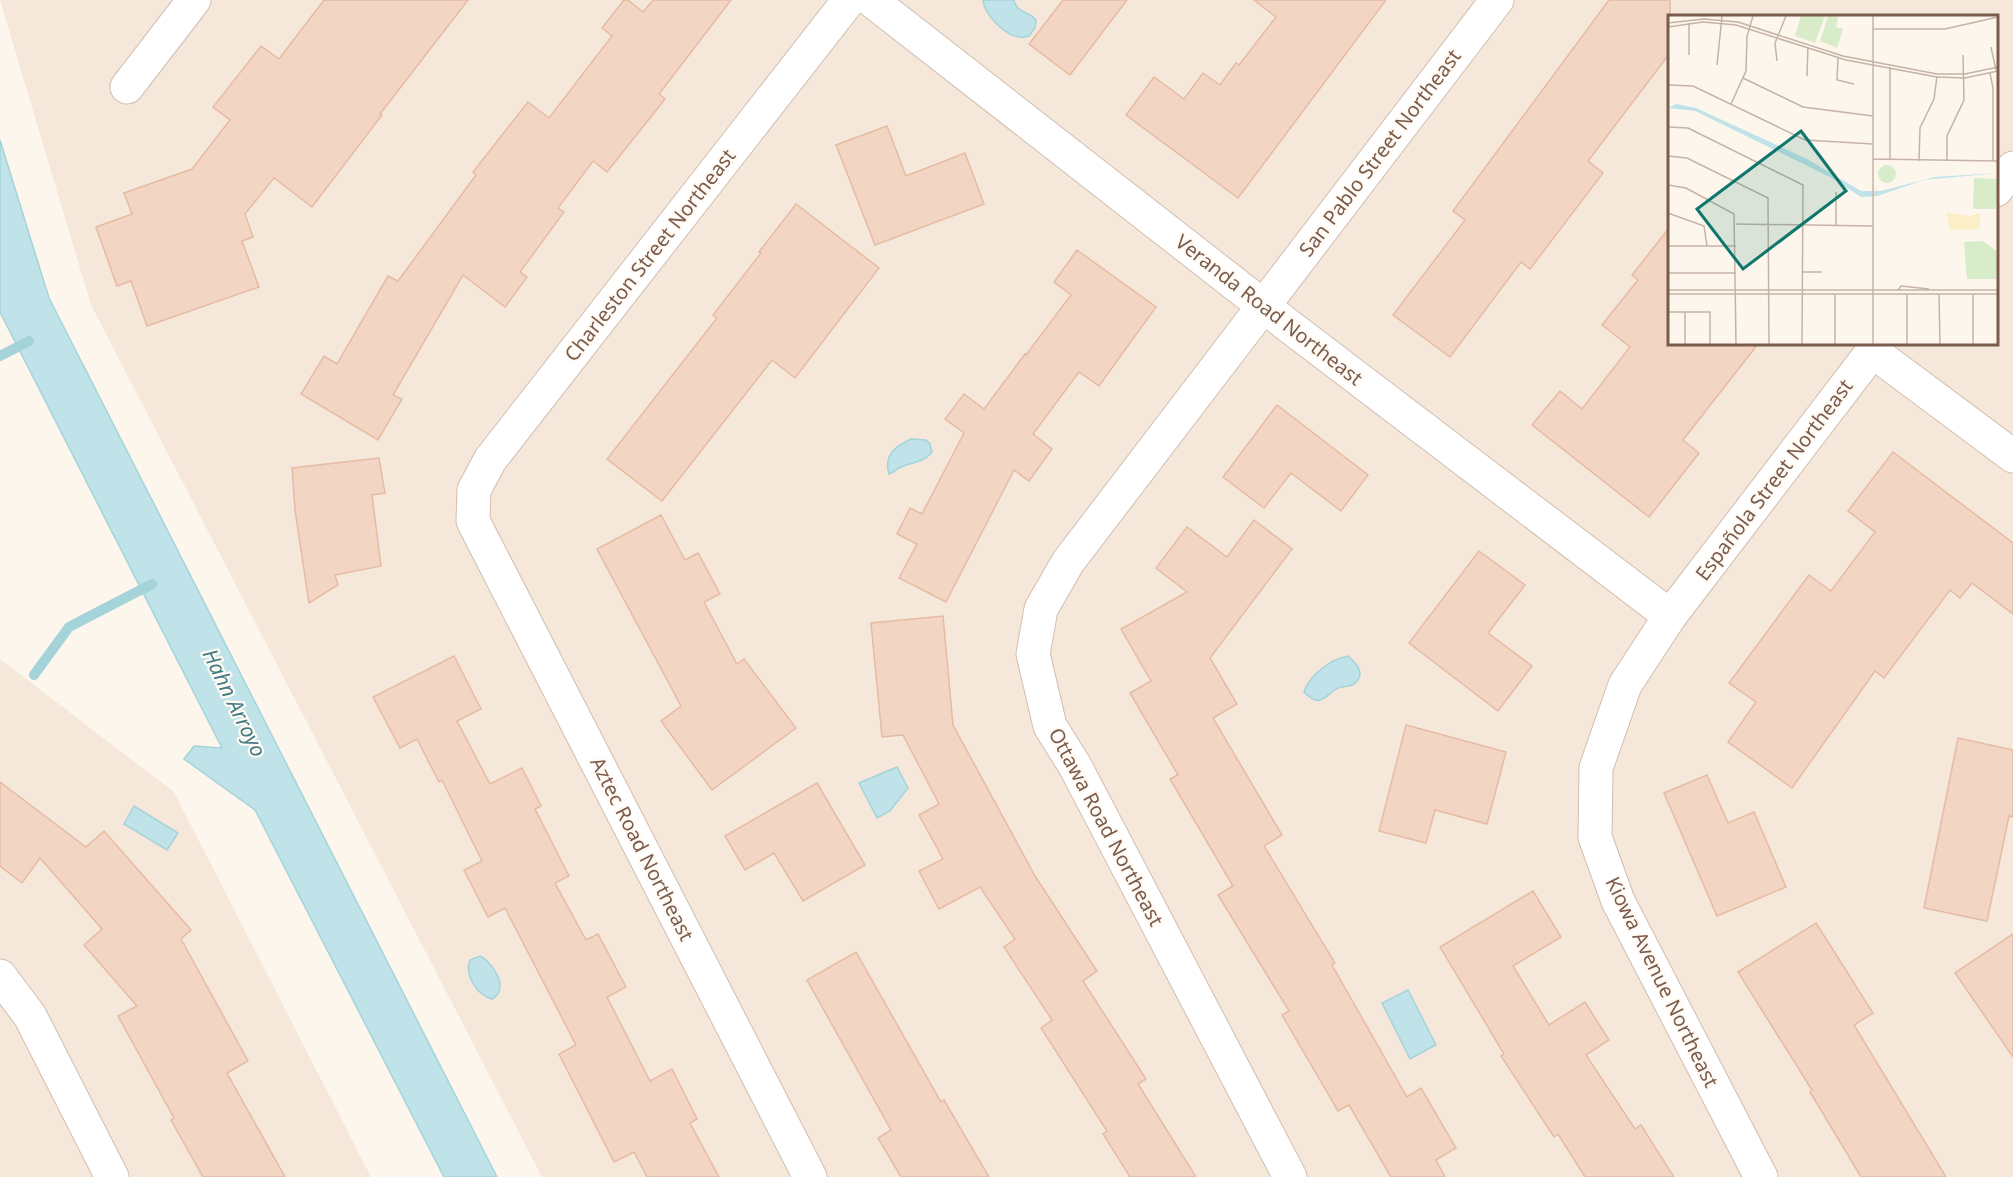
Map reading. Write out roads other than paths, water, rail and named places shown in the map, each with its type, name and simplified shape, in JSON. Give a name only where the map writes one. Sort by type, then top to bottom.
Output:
[{"type":"street","points":[[127,87],[194,0]]},
{"type":"street","name":"Charleston Street Northeast","points":[[473,521],[474,490],[490,460],[849,0]]},
{"type":"street","name":"Veranda Road Northeast","points":[[871,0],[1263,305],[1670,616]]},
{"type":"street","name":"San Pablo Street Northeast","points":[[1263,305],[1497,0]]},
{"type":"street","points":[[1998,187],[2013,168]]},
{"type":"street","name":"Ottawa Road Northeast","points":[[1263,305],[1068,562],[1041,609],[1033,654],[1050,726],[1075,766],[1290,1177]]},
{"type":"street","points":[[1875,347],[2013,456]]},
{"type":"street","name":"Española Street Northeast","points":[[1670,616],[1875,347]]},
{"type":"street","name":"Aztec Road Northeast","points":[[473,521],[810,1177]]},
{"type":"street","name":"Kiowa Avenue Northeast","points":[[1670,616],[1625,685],[1596,768],[1595,837],[1618,901],[1761,1177]]},
{"type":"street","points":[[0,976],[30,1016],[112,1177]]},
{"type":"water","points":[[983,0],[1014,0],[1020,10],[1036,20],[1035,28],[1029,36],[1024,37],[1007,32],[991,17]]},
{"type":"water","name":"Hahn Arroyo","points":[[0,140],[49,298],[497,1177],[444,1177],[255,810],[184,759],[194,746],[222,748],[0,312]]},
{"type":"water","points":[[911,439],[926,440],[932,452],[921,460],[889,474],[889,456],[900,445]]},
{"type":"water","points":[[1348,656],[1357,665],[1360,673],[1354,684],[1338,688],[1321,700],[1314,700],[1304,692],[1311,680],[1322,669],[1335,660]]},
{"type":"water","points":[[897,767],[908,788],[890,811],[877,818],[859,783]]},
{"type":"water","points":[[134,806],[178,833],[167,850],[124,824]]},
{"type":"water","points":[[480,956],[495,970],[500,983],[497,995],[492,999],[481,993],[470,978],[470,960]]},
{"type":"water","points":[[1408,990],[1436,1045],[1410,1059],[1382,1003]]},
{"type":"waterway","points":[[0,356],[29,341]]},
{"type":"waterway","points":[[34,675],[69,627],[152,584]]}]
